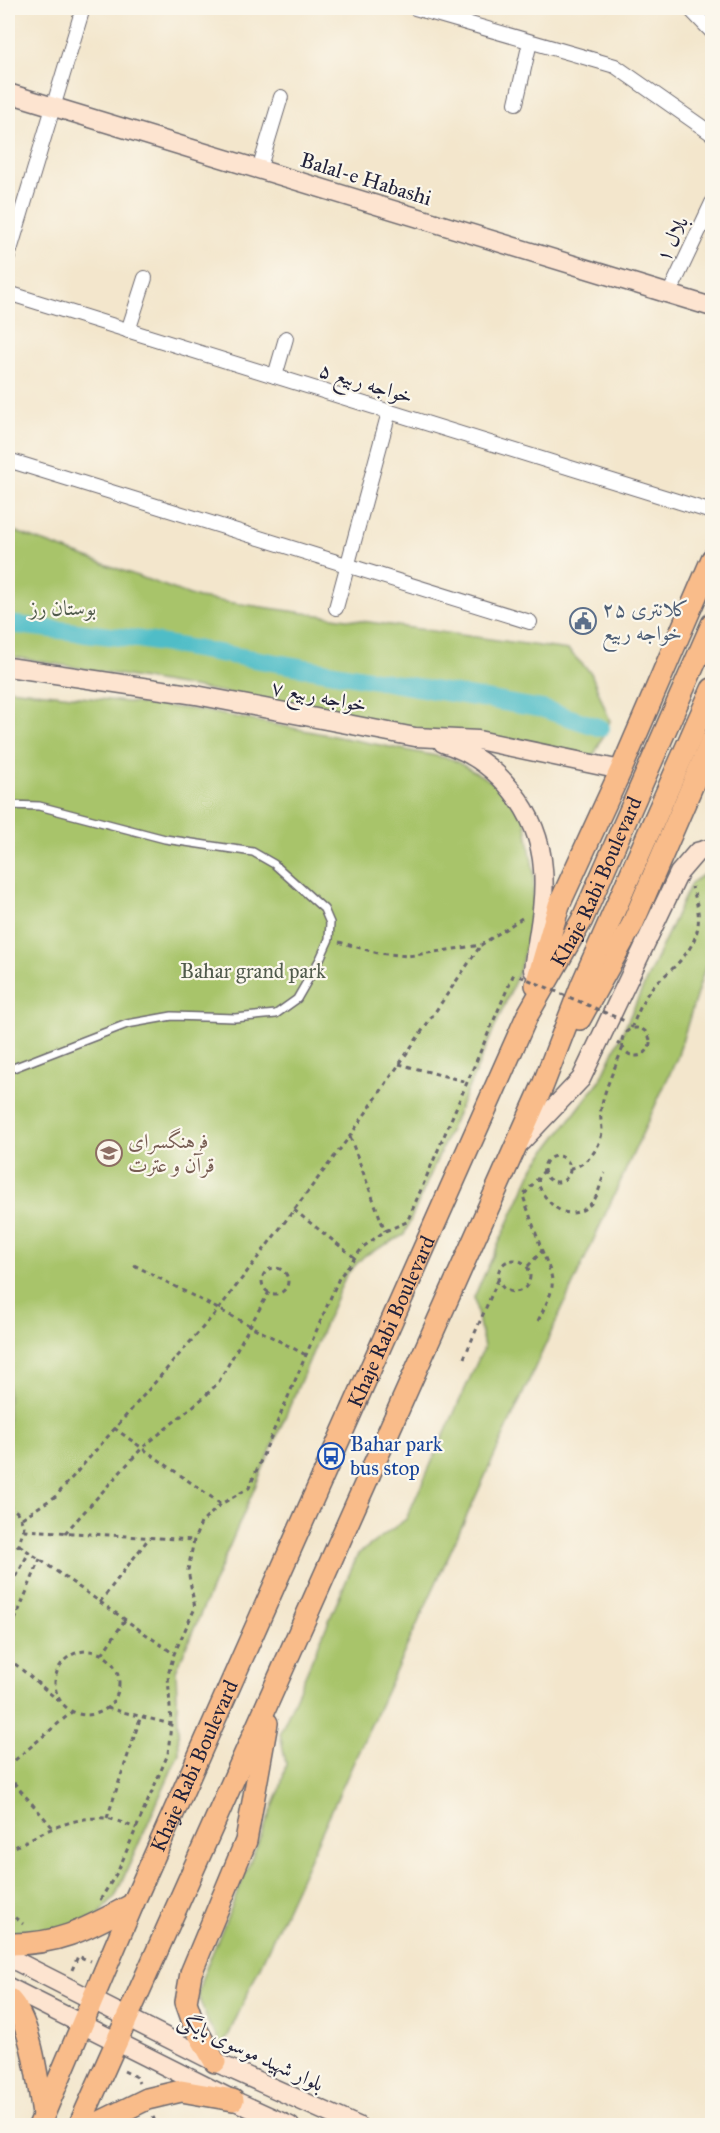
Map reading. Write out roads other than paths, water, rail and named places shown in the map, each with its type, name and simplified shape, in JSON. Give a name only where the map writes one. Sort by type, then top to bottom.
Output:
[{"type":"main road","points":[[527,1016],[560,905],[712,560]]},
{"type":"main road","name":"Khaje Rabi Boulevard","points":[[41,2120],[133,1904],[527,1016],[582,920],[712,624]]},
{"type":"main road","name":"Khaje Rabi Boulevard","points":[[79,2126],[543,1084],[582,984],[712,689]]},
{"type":"main road","points":[[543,1084],[632,925],[712,740]]},
{"type":"main road","points":[[215,2062],[194,2025],[186,2002],[191,1973],[246,1841],[272,1691]]},
{"type":"main road","points":[[8,1944],[27,1945],[69,1936],[133,1904]]},
{"type":"main road","points":[[8,1998],[15,2005],[33,2057],[41,2120]]},
{"type":"main road","points":[[92,2126],[147,2099],[181,2091],[233,2100]]},
{"type":"street","points":[[8,256],[83,8]]},
{"type":"street","points":[[415,8],[615,66],[712,134]]},
{"type":"street","points":[[689,8],[712,32]]},
{"type":"street","points":[[516,103],[530,42]]},
{"type":"street","name":"Balal-e Habashi","points":[[8,93],[712,307]]},
{"type":"street","points":[[259,170],[281,97]]},
{"type":"street","name":"بلال ۱","points":[[669,294],[712,203]]},
{"type":"street","points":[[128,331],[145,278]]},
{"type":"street","name":"خواجه ربیع ۵","points":[[8,293],[712,512]]},
{"type":"street","points":[[275,376],[286,339]]},
{"type":"street","points":[[336,608],[389,412]]},
{"type":"street","points":[[8,460],[530,622]]},
{"type":"street","name":"خواجه ربیع ۷","points":[[8,667],[196,695],[415,737],[478,740],[621,770]]},
{"type":"street","points":[[415,737],[451,746],[483,763],[510,787],[529,817],[536,834],[541,851],[543,887],[527,1016]]},
{"type":"street","points":[[515,1147],[581,1078],[679,873],[697,852],[712,848]]},
{"type":"street","name":"بلوار شهید موسوی بایگی","points":[[8,1957],[215,2062],[358,2126]]},
{"type":"street","points":[[8,1987],[233,2100],[290,2126]]},
{"type":"lane","points":[[8,805],[39,806],[165,839],[253,852],[274,864],[324,909],[330,923],[329,939],[297,999],[276,1014],[235,1018],[172,1016],[127,1024],[8,1070]]},
{"type":"waterway","points":[[8,624],[137,639],[543,709],[601,728]]},
{"type":"place","name":"کلانتری ٢۵ خواجه ربیع","points":[[583,621]]},
{"type":"place","name":"فرهنگسرای قرآن و عترت","points":[[109,1153]]},
{"type":"place","name":"Bahar park bus stop","points":[[331,1456]]},
{"type":"park label","name":"بوستان رز","points":[[63,608]]},
{"type":"park label","name":"Bahar grand park","points":[[253,971]]}]
